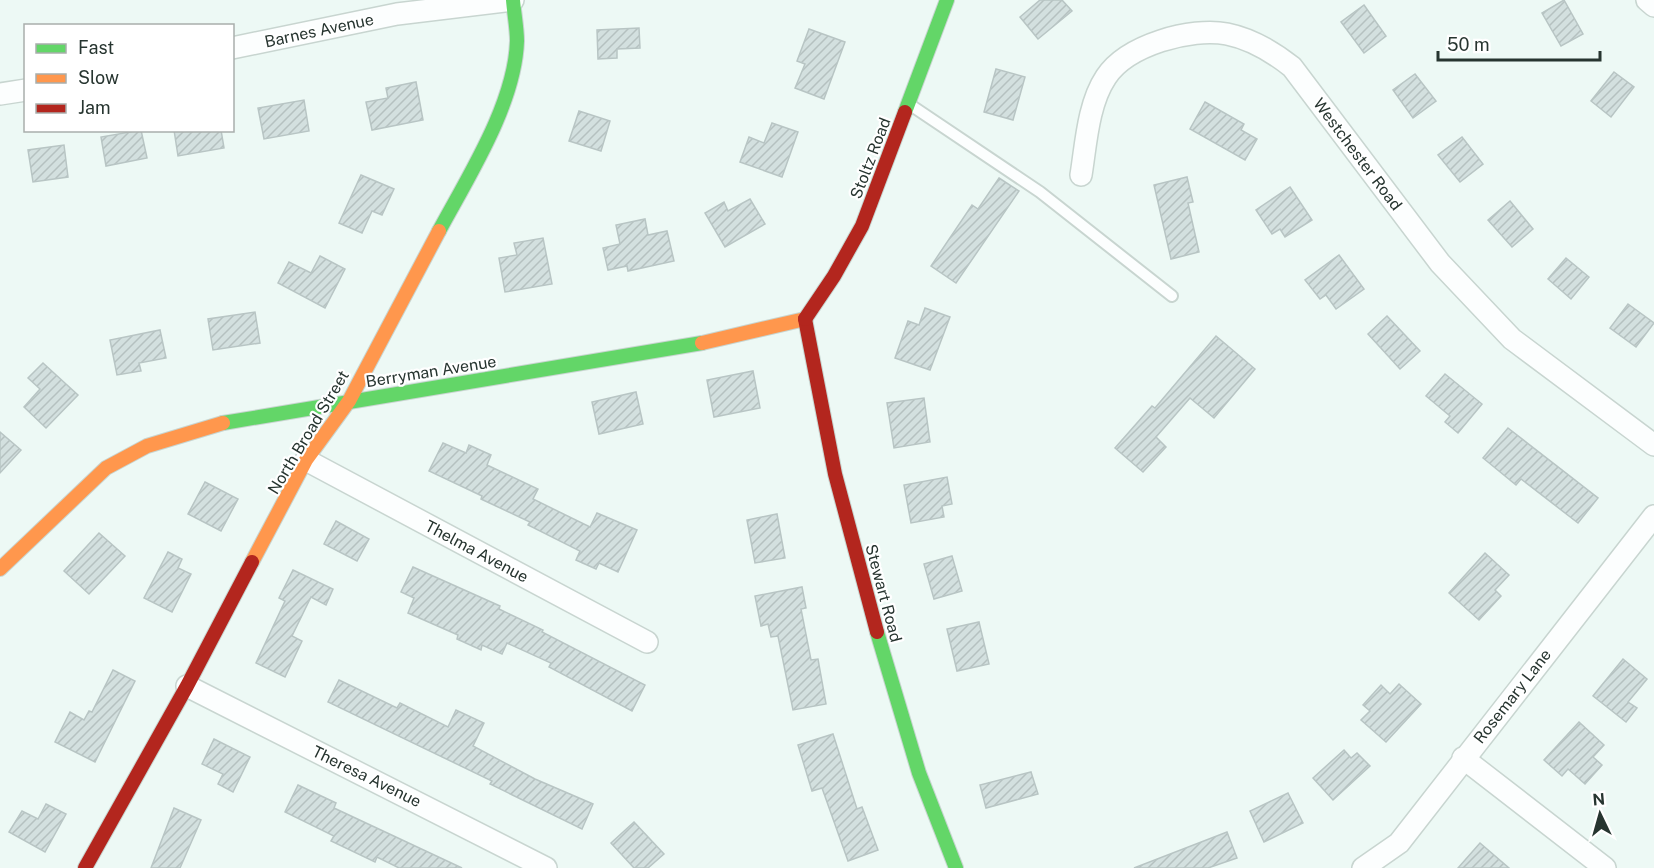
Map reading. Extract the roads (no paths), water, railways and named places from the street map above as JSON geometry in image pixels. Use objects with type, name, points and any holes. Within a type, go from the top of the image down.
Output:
[{"type":"street","name":"Barnes Avenue","points":[[234,48],[397,14],[513,0]]},
{"type":"street","name":"North Broad Street","points":[[85,868],[187,686],[306,460],[349,401],[410,282],[473,169],[505,101],[517,42],[513,0]]},
{"type":"street","name":"Stoltz Road","points":[[805,319],[834,276],[862,226],[947,0]]},
{"type":"street","points":[[1647,0],[1654,6]]},
{"type":"street","name":"Westchester Road","points":[[1081,175],[1092,113],[1106,77],[1133,51],[1182,35],[1227,34],[1267,48],[1292,67],[1440,263],[1512,339],[1654,445]]},
{"type":"street","points":[[0,93],[24,90]]},
{"type":"street","name":"Berryman Avenue","points":[[0,569],[106,468],[147,447],[213,425],[707,342],[805,319]]},
{"type":"street","name":"Stewart Road","points":[[805,319],[835,474],[894,695],[919,773],[956,868]]},
{"type":"street","name":"Thelma Avenue","points":[[306,460],[647,642]]},
{"type":"street","name":"Rosemary Lane","points":[[1363,868],[1399,843],[1463,758],[1654,516]]},
{"type":"street","name":"Theresa Avenue","points":[[187,686],[546,868]]},
{"type":"street","points":[[1463,758],[1605,868]]},
{"type":"lane","points":[[909,103],[1040,192],[1172,296]]}]
